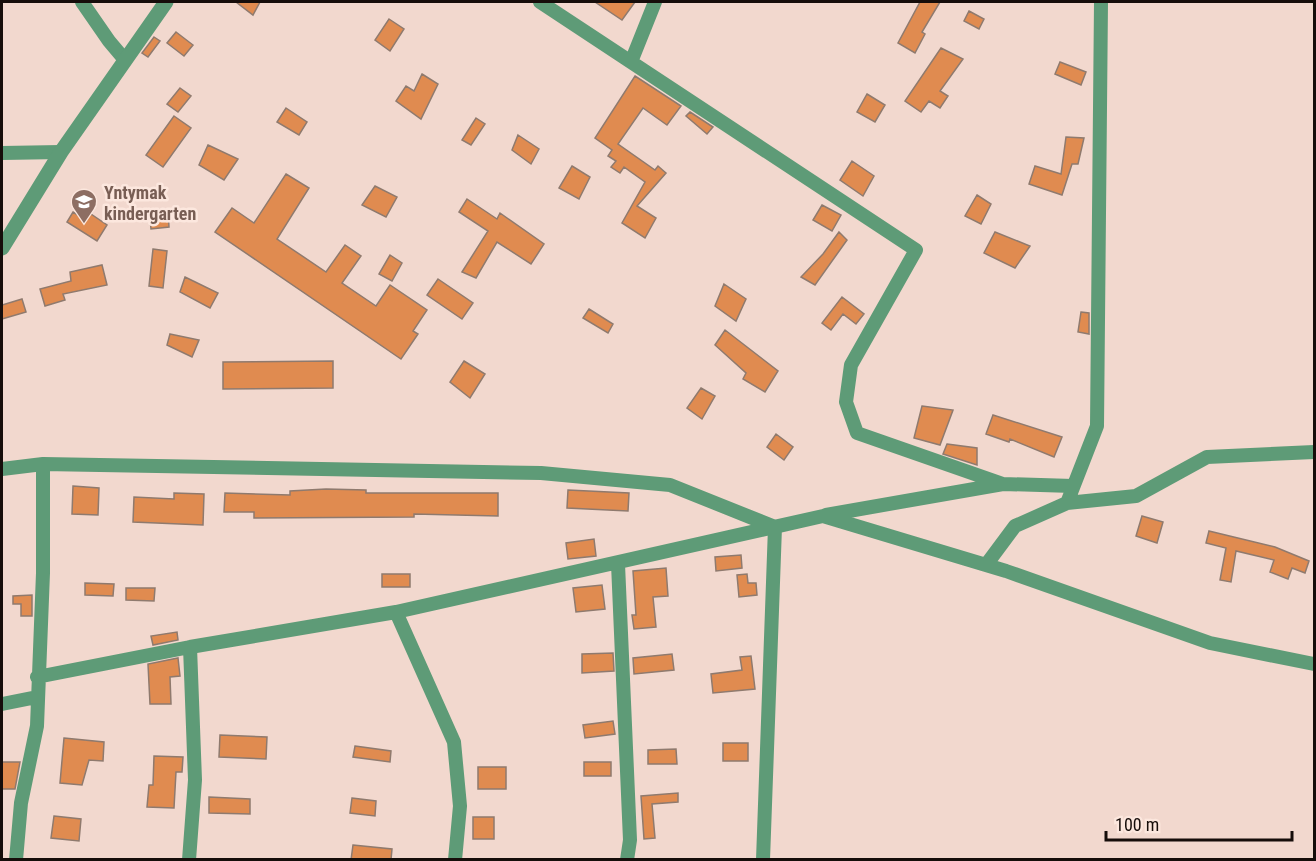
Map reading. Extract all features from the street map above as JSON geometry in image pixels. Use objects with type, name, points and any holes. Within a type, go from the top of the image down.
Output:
[{"type":"street","points":[[82,2],[125,60]]},
{"type":"street","points":[[2,248],[61,152],[166,2]]},
{"type":"street","points":[[540,2],[916,250],[850,365],[846,402],[857,433],[1003,484]]},
{"type":"street","points":[[632,62],[655,2]]},
{"type":"street","points":[[1067,503],[1097,426],[1101,2]]},
{"type":"street","points":[[2,153],[61,152]]},
{"type":"street","points":[[986,565],[1015,526],[1067,503],[1136,496],[1207,457],[1314,452]]},
{"type":"street","points":[[16,860],[21,803],[37,726],[37,677],[43,573],[43,464]]},
{"type":"street","points":[[2,469],[43,464],[541,473],[670,485],[775,527]]},
{"type":"street","points":[[37,677],[190,647],[396,612],[618,564],[823,516],[1003,484],[1073,486]]},
{"type":"street","points":[[823,516],[986,565],[1210,643],[1314,664]]},
{"type":"street","points":[[763,860],[775,527]]},
{"type":"street","points":[[618,564],[630,840],[627,860]]},
{"type":"street","points":[[396,612],[454,742],[460,806],[455,860]]},
{"type":"street","points":[[189,860],[195,780],[190,647]]},
{"type":"street","points":[[2,704],[37,697]]},
{"type":"building","points":[[236,2],[260,2],[253,15]]},
{"type":"building","points":[[595,2],[635,2],[622,20]]},
{"type":"building","points":[[920,2],[940,2],[922,32],[925,34],[915,53],[898,43]]},
{"type":"building","points":[[969,11],[984,19],[979,29],[964,21]]},
{"type":"building","points":[[389,19],[404,29],[390,51],[375,40]]},
{"type":"building","points":[[176,32],[193,45],[184,56],[167,43]]},
{"type":"building","points":[[154,37],[160,41],[148,57],[142,53]]},
{"type":"building","points":[[941,48],[963,59],[940,91],[948,96],[940,108],[929,101],[921,112],[905,101]]},
{"type":"building","points":[[1060,62],[1086,72],[1081,85],[1055,74]]},
{"type":"building","points":[[422,74],[438,84],[421,119],[396,101],[406,86],[414,91]]},
{"type":"building","points":[[635,76],[681,106],[667,125],[643,108],[618,144],[655,170],[658,166],[666,173],[637,206],[656,218],[645,238],[622,223],[645,182],[624,167],[620,173],[611,167],[616,161],[608,156],[612,150],[595,138]]},
{"type":"building","points":[[180,88],[191,96],[178,112],[167,104]]},
{"type":"building","points":[[867,94],[885,105],[875,122],[857,112]]},
{"type":"building","points":[[286,108],[307,122],[299,135],[277,122]]},
{"type":"building","points":[[690,112],[713,127],[707,134],[686,116]]},
{"type":"building","points":[[174,116],[191,128],[163,167],[146,155]]},
{"type":"building","points":[[476,118],[485,124],[471,145],[462,140]]},
{"type":"building","points":[[518,135],[539,149],[531,164],[512,150]]},
{"type":"building","points":[[1066,137],[1084,138],[1078,164],[1072,164],[1062,195],[1029,184],[1035,166],[1061,174]]},
{"type":"building","points":[[208,145],[238,159],[224,180],[199,165]]},
{"type":"building","points":[[852,161],[874,176],[863,196],[840,180]]},
{"type":"building","points":[[572,166],[590,177],[579,199],[559,188]]},
{"type":"building","points":[[286,174],[309,188],[277,239],[326,272],[345,245],[361,256],[342,283],[376,306],[390,285],[427,310],[413,331],[418,334],[401,359],[215,232],[232,208],[254,223]]},
{"type":"building","points":[[375,186],[397,197],[386,217],[362,205]]},
{"type":"building","points":[[977,195],[991,204],[981,224],[965,216]]},
{"type":"building","points":[[467,199],[497,219],[500,213],[544,244],[531,264],[497,242],[476,278],[462,272],[488,231],[459,212]]},
{"type":"building","points":[[822,205],[841,215],[832,231],[813,220]]},
{"type":"building","points":[[168,209],[169,227],[151,229],[149,210]]},
{"type":"building","points":[[73,212],[84,219],[88,212],[107,225],[97,241],[67,222]]},
{"type":"building","points":[[839,232],[847,240],[815,285],[801,277],[823,254]]},
{"type":"building","points":[[995,232],[1030,246],[1015,268],[984,253]]},
{"type":"building","points":[[153,249],[167,251],[163,288],[149,286]]},
{"type":"building","points":[[390,255],[402,263],[392,281],[379,274]]},
{"type":"building","points":[[102,265],[107,285],[63,294],[65,300],[45,306],[40,289],[71,281],[70,272]]},
{"type":"building","points":[[185,277],[218,293],[210,308],[180,292]]},
{"type":"building","points":[[438,279],[473,303],[462,319],[427,295]]},
{"type":"building","points":[[724,284],[746,299],[736,321],[715,306]]},
{"type":"building","points":[[842,297],[864,314],[856,324],[843,314],[831,330],[822,323]]},
{"type":"building","points":[[22,299],[26,312],[2,319],[2,305]]},
{"type":"building","points":[[589,309],[613,324],[608,333],[583,318]]},
{"type":"building","points":[[1081,312],[1089,313],[1089,334],[1078,332]]},
{"type":"building","points":[[725,330],[778,371],[765,392],[743,379],[746,373],[715,345]]},
{"type":"building","points":[[170,334],[199,340],[192,357],[167,345]]},
{"type":"building","points":[[333,361],[333,388],[223,389],[223,362]]},
{"type":"building","points":[[464,361],[485,374],[470,398],[450,382]]},
{"type":"building","points":[[701,388],[715,396],[702,419],[687,408]]},
{"type":"building","points":[[922,406],[953,410],[940,445],[914,438]]},
{"type":"building","points":[[993,415],[1062,437],[1054,457],[1010,439],[1009,442],[986,434]]},
{"type":"building","points":[[776,434],[793,447],[784,460],[767,447]]},
{"type":"building","points":[[947,444],[977,448],[977,465],[943,454]]},
{"type":"building","points":[[73,486],[99,488],[98,515],[72,514]]},
{"type":"building","points":[[366,490],[366,493],[498,493],[498,516],[414,514],[414,517],[254,518],[254,512],[224,512],[225,493],[290,495],[290,491]]},
{"type":"building","points":[[568,490],[629,493],[628,511],[567,508]]},
{"type":"building","points":[[174,493],[204,494],[203,525],[133,522],[134,497],[174,499]]},
{"type":"building","points":[[1142,516],[1163,522],[1157,543],[1136,536]]},
{"type":"building","points":[[1209,531],[1275,547],[1309,561],[1305,573],[1292,568],[1288,579],[1270,572],[1274,560],[1236,551],[1231,582],[1220,580],[1226,548],[1206,543]]},
{"type":"building","points":[[594,539],[596,556],[568,559],[566,543]]},
{"type":"building","points":[[741,555],[742,568],[716,571],[715,557]]},
{"type":"building","points":[[666,568],[668,596],[653,597],[656,627],[634,629],[632,615],[636,615],[633,571]]},
{"type":"building","points":[[382,574],[410,574],[410,587],[382,587]]},
{"type":"building","points":[[747,574],[748,583],[756,583],[757,595],[739,597],[737,575]]},
{"type":"building","points":[[85,583],[114,584],[113,596],[85,595]]},
{"type":"building","points":[[602,585],[605,609],[576,612],[573,588]]},
{"type":"building","points":[[126,588],[155,588],[154,601],[126,600]]},
{"type":"building","points":[[32,595],[32,616],[21,616],[21,604],[13,604],[13,596]]},
{"type":"building","points":[[177,632],[178,640],[153,645],[151,636]]},
{"type":"building","points":[[613,653],[614,671],[582,673],[582,654]]},
{"type":"building","points":[[672,654],[674,670],[634,674],[633,658]]},
{"type":"building","points":[[751,656],[755,689],[713,693],[711,674],[742,670],[740,657]]},
{"type":"building","points":[[178,658],[180,676],[170,677],[171,704],[150,704],[148,664]]},
{"type":"building","points":[[613,721],[615,734],[585,738],[583,725]]},
{"type":"building","points":[[220,735],[267,737],[266,759],[219,757]]},
{"type":"building","points":[[64,738],[104,742],[103,761],[89,760],[82,785],[60,783]]},
{"type":"building","points":[[723,743],[748,743],[748,761],[723,761]]},
{"type":"building","points":[[355,746],[391,751],[390,762],[353,757]]},
{"type":"building","points":[[676,749],[677,764],[648,764],[648,750]]},
{"type":"building","points":[[154,756],[183,757],[182,772],[176,772],[174,808],[147,807],[149,785],[153,785]]},
{"type":"building","points":[[2,762],[20,762],[15,789],[2,789]]},
{"type":"building","points":[[584,762],[611,762],[611,776],[584,776]]},
{"type":"building","points":[[478,767],[506,767],[506,789],[478,789]]},
{"type":"building","points":[[678,793],[678,802],[652,804],[655,838],[644,839],[641,796]]},
{"type":"building","points":[[209,797],[250,799],[250,814],[209,813]]},
{"type":"building","points":[[352,798],[376,801],[375,816],[350,813]]},
{"type":"building","points":[[54,816],[81,819],[79,841],[51,838]]},
{"type":"building","points":[[473,817],[494,817],[494,839],[473,839]]},
{"type":"building","points":[[353,845],[392,849],[391,860],[351,860]]},
{"type":"place","name":"Yntymak kindergarten","points":[[84,225]]}]
